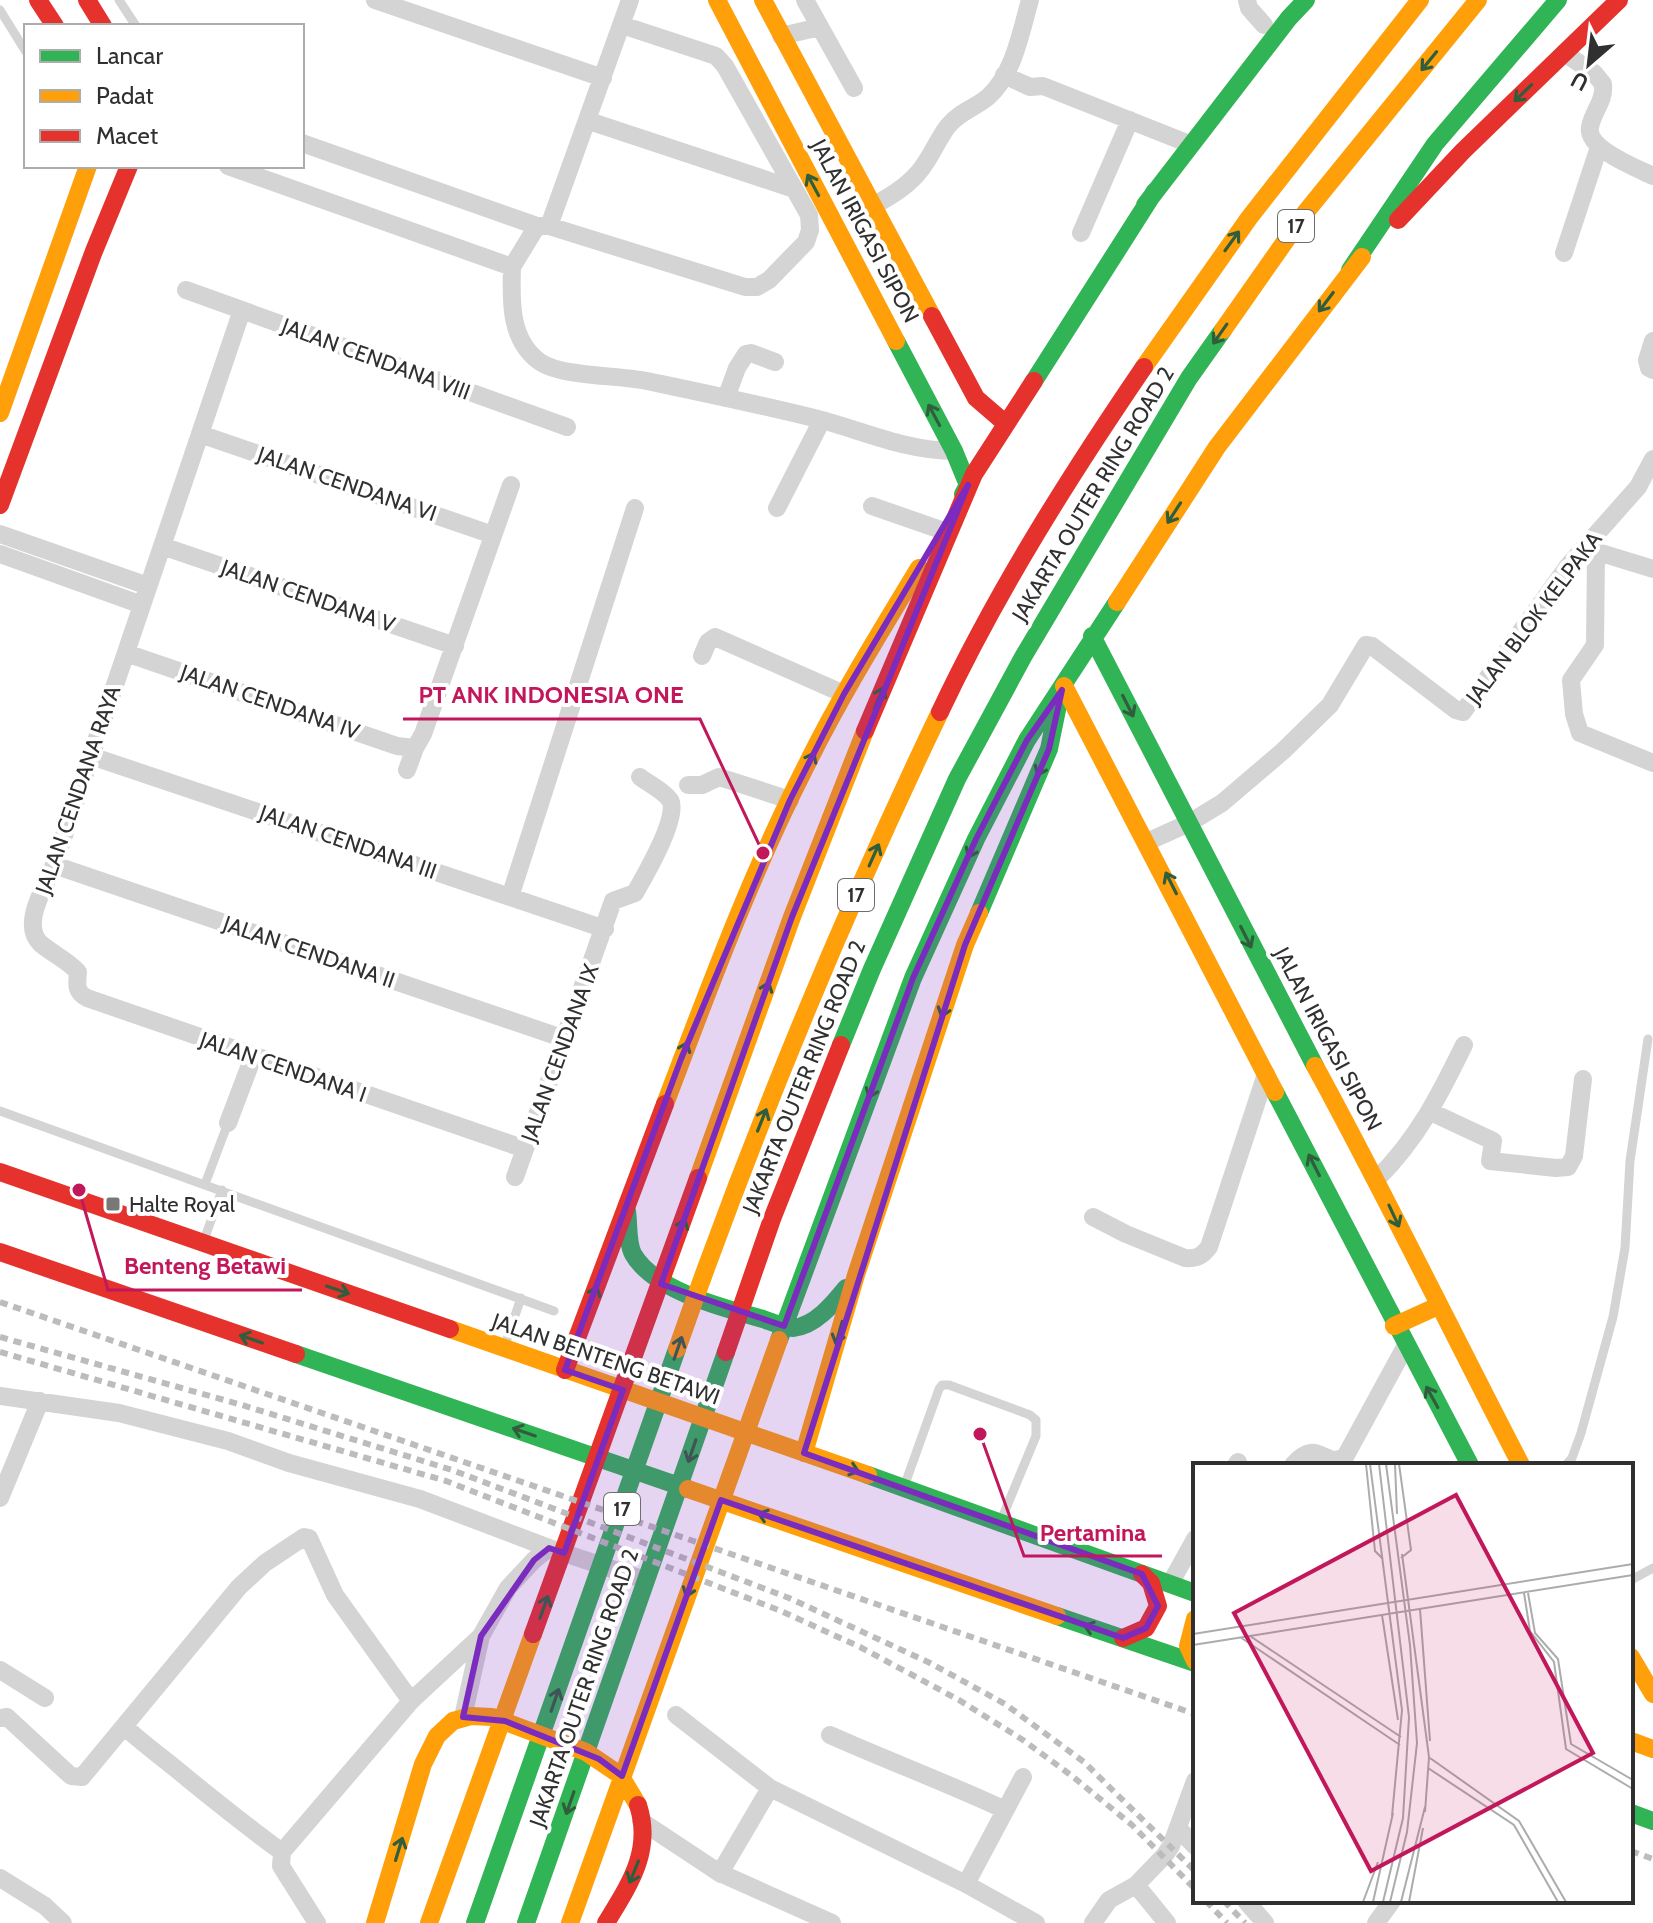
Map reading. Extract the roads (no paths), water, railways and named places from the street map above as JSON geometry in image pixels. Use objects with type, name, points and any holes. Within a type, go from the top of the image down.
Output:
[{"type":"main road","points":[[38,0],[54,24]]},
{"type":"main road","points":[[87,0],[102,24]]},
{"type":"main road","name":"JALAN IRIGASI SIPON","points":[[717,0],[971,480]]},
{"type":"main road","name":"JALAN IRIGASI SIPON","points":[[763,0],[976,398],[1000,430]]},
{"type":"main road","points":[[565,1370],[681,1059],[790,800],[844,694],[1000,430],[1145,205],[1264,25],[1284,0]]},
{"type":"main road","points":[[1145,205],[1306,0]]},
{"type":"main road","name":"JAKARTA OUTER RING ROAD 2","points":[[475,1923],[732,1192],[829,955],[917,758],[995,604],[1094,444],[1206,276],[1324,117],[1420,0]]},
{"type":"main road","name":"JAKARTA OUTER RING ROAD 2","points":[[526,1923],[772,1219],[878,954],[957,779],[1023,657],[1189,378],[1305,213],[1478,0]]},
{"type":"main road","points":[[570,1923],[811,1249],[913,978],[963,867],[1027,740],[1217,447],[1350,270],[1435,144],[1558,0]]},
{"type":"main road","points":[[1350,270],[1463,151],[1619,0]]},
{"type":"main road","points":[[0,413],[87,168]]},
{"type":"main road","points":[[0,505],[94,251],[128,168]]},
{"type":"main road","points":[[429,1923],[792,917],[863,736],[971,480]]},
{"type":"main road","name":"JALAN IRIGASI SIPON","points":[[1091,639],[1268,979],[1377,1179],[1433,1308],[1520,1463]]},
{"type":"main road","points":[[1064,686],[1151,840],[1266,1074],[1399,1324],[1405,1347],[1469,1463]]},
{"type":"main road","points":[[804,1453],[856,1275],[965,945],[1049,749],[1064,686]]},
{"type":"main road","name":"JALAN BENTENG BETAWI","points":[[0,1172],[1001,1521],[1193,1592]]},
{"type":"main road","points":[[627,1206],[633,1252],[648,1274],[670,1288],[791,1328],[810,1323],[830,1310],[856,1275]]},
{"type":"main road","points":[[0,1252],[1193,1661]]},
{"type":"main road","points":[[1399,1324],[1433,1308]]},
{"type":"main road","points":[[1123,1638],[1146,1628],[1158,1606],[1151,1583],[1142,1574]]},
{"type":"main road","points":[[1193,1627],[1188,1646],[1193,1657]]},
{"type":"main road","points":[[1633,1660],[1653,1694]]},
{"type":"main road","points":[[375,1923],[423,1764],[446,1724],[463,1717],[484,1716],[505,1721],[599,1759],[622,1776],[633,1793],[640,1808],[643,1847],[633,1877],[606,1923]]},
{"type":"main road","points":[[1633,1814],[1653,1821]]},
{"type":"street","points":[[375,0],[603,78]]},
{"type":"street","points":[[630,0],[589,121],[543,226],[512,267],[511,309],[522,342],[539,362],[558,370],[636,378],[822,420],[891,442],[954,451]]},
{"type":"street","points":[[805,0],[854,88]]},
{"type":"street","points":[[873,206],[900,191],[920,172],[947,127],[959,114],[972,109],[991,94],[1015,51],[1030,0]]},
{"type":"street","points":[[1247,0],[1249,8],[1264,25]]},
{"type":"street","points":[[304,144],[543,226],[745,287],[757,287],[769,280],[806,242],[810,230],[809,215],[725,66],[716,56],[622,25]]},
{"type":"street","points":[[781,36],[820,27]]},
{"type":"street","points":[[1564,53],[1594,73],[1603,84],[1603,97],[1590,127],[1599,147],[1653,176]]},
{"type":"street","points":[[1004,75],[1030,87],[1043,86],[1187,143]]},
{"type":"street","points":[[1081,233],[1130,120]]},
{"type":"street","points":[[589,121],[794,189]]},
{"type":"street","points":[[1564,253],[1599,147]]},
{"type":"street","points":[[234,168],[512,267]]},
{"type":"street","name":"JALAN CENDANA VIII","points":[[186,290],[531,406],[567,427]]},
{"type":"street","name":"JALAN CENDANA RAYA","points":[[66,960],[39,942],[33,933],[32,920],[54,865],[242,310]]},
{"type":"street","points":[[1653,341],[1647,360],[1649,368],[1653,370]]},
{"type":"street","points":[[726,398],[737,368],[746,354],[775,362]]},
{"type":"street","points":[[777,508],[822,420]]},
{"type":"street","name":"JALAN CENDANA VI","points":[[200,434],[493,535]]},
{"type":"street","name":"JALAN BLOK KELPAKA","points":[[1151,840],[1187,824],[1240,790],[1320,717],[1366,645],[1372,646],[1456,710],[1463,712],[1568,566],[1591,550],[1638,487],[1653,459]]},
{"type":"street","points":[[407,770],[423,734],[511,485]]},
{"type":"street","points":[[872,506],[941,530]]},
{"type":"street","points":[[510,897],[635,508]]},
{"type":"street","points":[[0,534],[148,586]]},
{"type":"street","name":"JALAN CENDANA V","points":[[162,546],[455,646]]},
{"type":"street","points":[[1653,569],[1591,550],[1595,645],[1571,680],[1574,714],[1580,733],[1653,763]]},
{"type":"street","points":[[0,554],[142,605]]},
{"type":"street","points":[[702,656],[708,642],[715,637],[844,694]]},
{"type":"street","name":"JALAN CENDANA IV","points":[[126,653],[397,746],[415,748]]},
{"type":"street","name":"JALAN CENDANA III","points":[[91,756],[605,929]]},
{"type":"street","name":"JALAN CENDANA IX","points":[[515,1177],[613,901],[635,893],[668,827],[672,809],[670,800],[640,777]]},
{"type":"street","points":[[688,785],[702,785],[719,777],[790,800]]},
{"type":"street","name":"JALAN CENDANA II","points":[[54,865],[565,1039]]},
{"type":"street","name":"JALAN CENDANA I","points":[[66,960],[78,972],[79,994],[525,1149]]},
{"type":"street","points":[[1377,1179],[1408,1146],[1431,1112],[1464,1045]]},
{"type":"street","points":[[228,1123],[253,1057]]},
{"type":"street","points":[[1093,1217],[1185,1258],[1195,1259],[1204,1254],[1209,1247],[1266,1074]]},
{"type":"street","points":[[1431,1112],[1492,1140],[1494,1145],[1490,1161],[1568,1167],[1574,1156],[1583,1079]]},
{"type":"street","points":[[1295,1463],[1310,1451],[1340,1460],[1345,1457],[1405,1347]]},
{"type":"street","points":[[0,1396],[119,1413],[228,1441],[289,1463],[420,1499],[642,1579]]},
{"type":"street","points":[[0,1498],[40,1401]]},
{"type":"street","points":[[0,1718],[7,1717],[71,1776],[79,1779],[239,1587],[265,1563],[304,1537],[309,1538],[335,1595],[411,1701]]},
{"type":"street","points":[[1170,1584],[1193,1543]]},
{"type":"street","points":[[463,1717],[481,1636],[508,1588],[549,1548]]},
{"type":"street","points":[[317,1923],[281,1866],[282,1852],[411,1701],[481,1636]]},
{"type":"street","points":[[0,1670],[45,1698]]},
{"type":"street","points":[[676,1715],[770,1788],[966,1884],[1036,1923]]},
{"type":"street","points":[[124,1726],[229,1814],[282,1852]]},
{"type":"street","points":[[830,1735],[1005,1810]]},
{"type":"street","points":[[966,1884],[1023,1777]]},
{"type":"street","points":[[1093,1923],[1109,1900],[1136,1885],[1164,1856],[1171,1846],[1193,1787]]},
{"type":"street","points":[[721,1874],[770,1788]]},
{"type":"street","points":[[641,1821],[721,1874],[832,1923]]},
{"type":"street","points":[[1178,1828],[1193,1844]]},
{"type":"street","points":[[0,1878],[45,1906],[63,1923]]},
{"type":"street","points":[[1136,1885],[1167,1923]]},
{"type":"street","points":[[1248,1903],[1265,1923]]},
{"type":"street","points":[[1376,1923],[1391,1903]]},
{"type":"lane","points":[[119,0],[135,24]]},
{"type":"lane","points":[[0,10],[24,49]]},
{"type":"lane","points":[[1568,1463],[1581,1433],[1613,1317],[1625,1248],[1630,1161],[1648,1039]]},
{"type":"lane","name":"JALAN BENTENG BETAWI","points":[[0,1111],[554,1311]]},
{"type":"lane","points":[[205,1184],[228,1123]]},
{"type":"lane","points":[[202,1243],[222,1190]]},
{"type":"lane","points":[[503,1348],[521,1298]]},
{"type":"lane","points":[[904,1487],[939,1389],[942,1385],[949,1385],[1036,1420],[1036,1436],[1001,1521]]},
{"type":"lane","points":[[1633,1579],[1653,1568]]},
{"type":"railway","points":[[0,1302],[1193,1713]]},
{"type":"railway","points":[[0,1337],[242,1405],[452,1470],[789,1598],[930,1663],[1005,1704],[1084,1762],[1193,1869]]},
{"type":"railway","points":[[0,1352],[446,1481],[781,1611],[860,1647],[959,1700],[1023,1740],[1132,1825],[1193,1887]]},
{"type":"railway","points":[[1633,1852],[1653,1859]]},
{"type":"railway","points":[[1208,1903],[1227,1923]]},
{"type":"railway","points":[[1226,1903],[1245,1923]]},
{"type":"place","name":"PT ANK INDONESIA ONE","points":[[763,853]]},
{"type":"place","name":"Benteng Betawi","points":[[79,1190]]},
{"type":"place","name":"Halte Royal","points":[[113,1204]]},
{"type":"place","name":"Pertamina","points":[[980,1434]]}]
